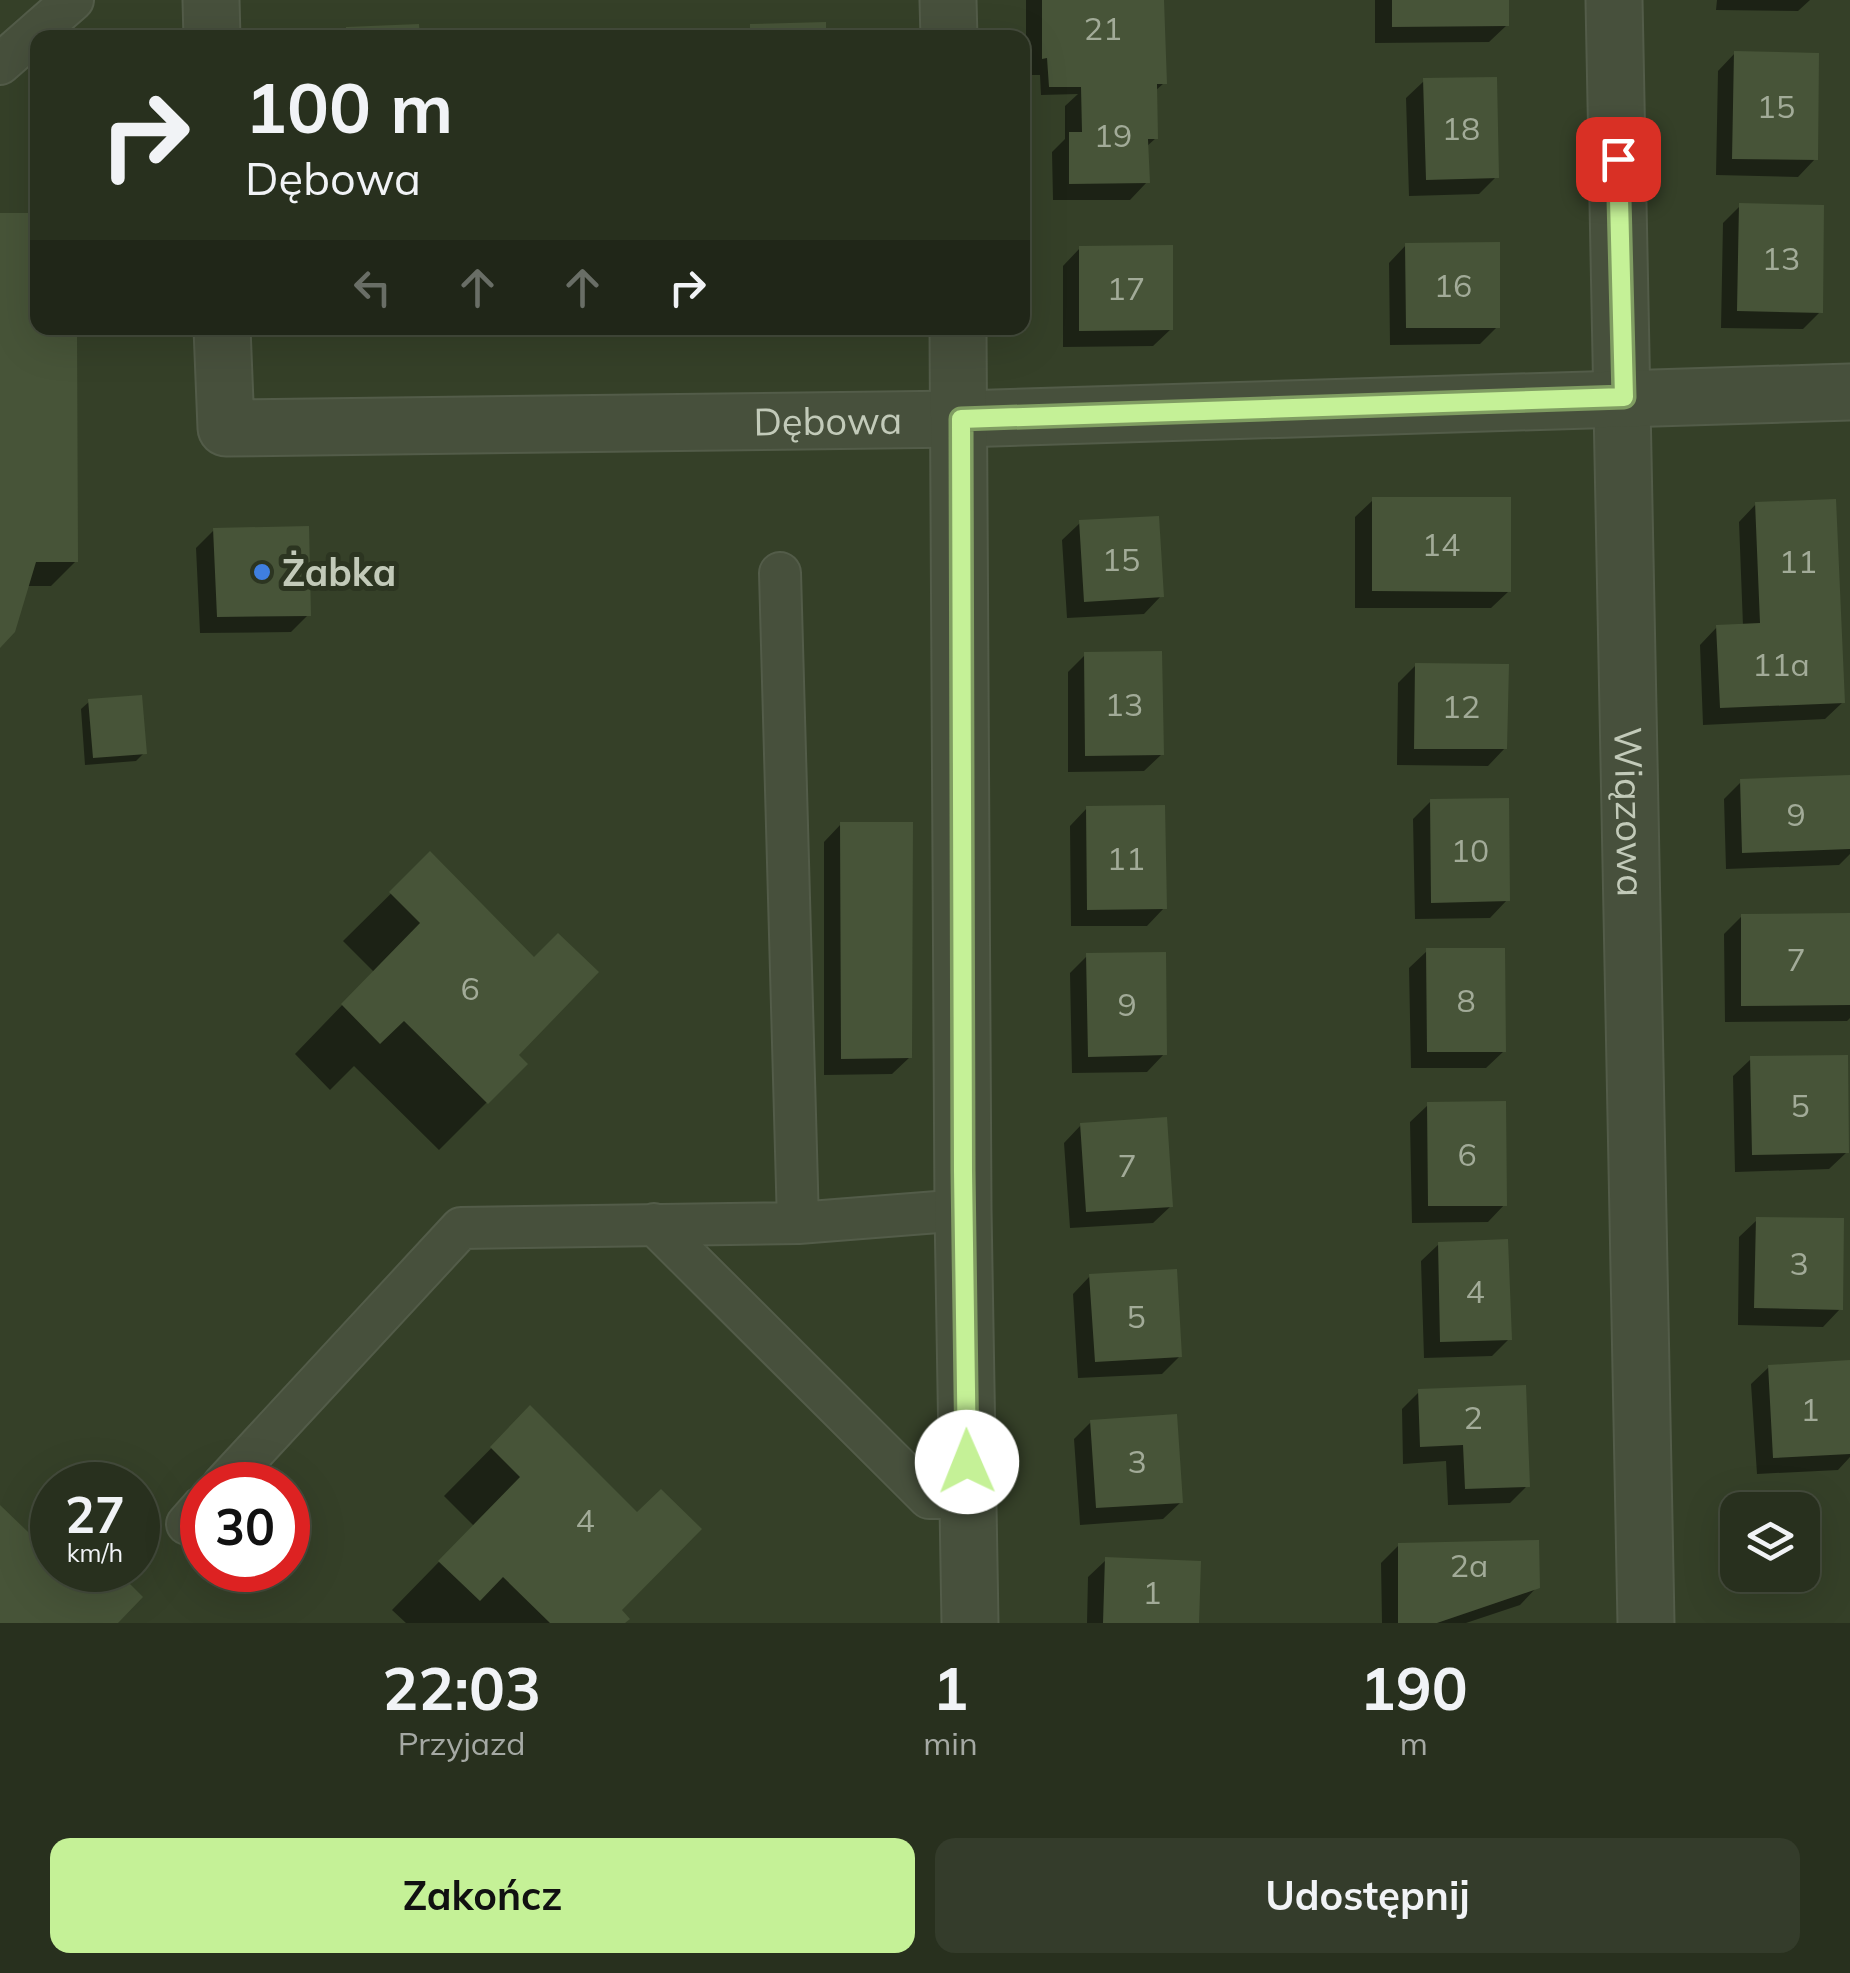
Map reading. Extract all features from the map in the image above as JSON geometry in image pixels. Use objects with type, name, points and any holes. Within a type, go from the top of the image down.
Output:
[{"type":"street","points":[[211,0],[212,30]]},
{"type":"street","points":[[948,0],[949,30]]},
{"type":"street","name":"Wiązowa","points":[[1614,0],[1646,1623]]},
{"type":"street","name":"Dębowa","points":[[222,335],[226,428],[961,419],[1850,392]]},
{"type":"street","points":[[958,335],[963,1210],[970,1623]]},
{"type":"lane","points":[[39,30],[73,0]]},
{"type":"lane","points":[[0,64],[30,38]]},
{"type":"lane","points":[[780,573],[798,1222]]},
{"type":"lane","points":[[244,1462],[461,1228],[798,1222],[963,1210]]},
{"type":"lane","points":[[654,1224],[929,1498],[968,1498]]},
{"type":"building","points":[[1042,0],[1164,0],[1167,84],[1157,84],[1158,139],[1148,139],[1150,183],[1069,184],[1069,132],[1082,132],[1081,87],[1049,87],[1047,58],[1042,59]]},
{"type":"building","points":[[1392,0],[1509,0],[1509,26],[1392,27]]},
{"type":"building","points":[[826,22],[826,30],[750,30],[750,24]]},
{"type":"building","points":[[419,24],[419,30],[346,30]]},
{"type":"building","points":[[1734,51],[1819,53],[1818,160],[1732,159]]},
{"type":"building","points":[[1497,77],[1499,178],[1426,180],[1423,78]]},
{"type":"building","points":[[1739,203],[1824,205],[1823,313],[1737,311]]},
{"type":"building","points":[[0,213],[30,213],[30,335],[77,335],[78,562],[36,562],[15,632],[0,648]]},
{"type":"building","points":[[1500,242],[1500,328],[1406,328],[1405,243]]},
{"type":"building","points":[[1173,245],[1173,330],[1079,331],[1079,246]]},
{"type":"building","points":[[1372,497],[1511,497],[1511,592],[1372,591]]},
{"type":"building","points":[[1836,499],[1845,703],[1720,708],[1716,625],[1760,623],[1755,502]]},
{"type":"building","points":[[1159,516],[1164,597],[1084,602],[1079,520]]},
{"type":"building","name":"Żabka","points":[[309,526],[311,616],[217,617],[213,528]]},
{"type":"building","points":[[1162,651],[1164,755],[1085,756],[1084,652]]},
{"type":"building","points":[[1415,663],[1509,664],[1507,749],[1414,749]]},
{"type":"building","points":[[142,695],[147,754],[93,758],[88,699]]},
{"type":"building","points":[[1850,775],[1850,849],[1742,853],[1740,779]]},
{"type":"building","points":[[1509,798],[1510,901],[1431,903],[1430,799]]},
{"type":"building","points":[[1165,805],[1167,909],[1087,910],[1086,806]]},
{"type":"building","points":[[840,822],[913,822],[912,1058],[841,1059]]},
{"type":"building","points":[[430,851],[534,957],[558,933],[599,972],[519,1055],[528,1064],[488,1104],[404,1021],[380,1044],[341,1004],[420,923],[389,892]]},
{"type":"building","points":[[1850,913],[1850,1005],[1741,1006],[1741,914]]},
{"type":"building","points":[[1426,948],[1505,948],[1506,1052],[1427,1052]]},
{"type":"building","points":[[1166,952],[1167,1055],[1088,1057],[1086,953]]},
{"type":"building","points":[[1848,1055],[1849,1153],[1752,1155],[1750,1056]]},
{"type":"building","points":[[1506,1101],[1507,1206],[1428,1206],[1427,1102]]},
{"type":"building","points":[[1167,1117],[1173,1207],[1086,1212],[1080,1123]]},
{"type":"building","points":[[1756,1217],[1844,1218],[1843,1310],[1754,1308]]},
{"type":"building","points":[[1508,1239],[1512,1340],[1440,1342],[1438,1242]]},
{"type":"building","points":[[1177,1269],[1182,1357],[1095,1362],[1089,1274]]},
{"type":"building","points":[[1850,1360],[1850,1454],[1773,1458],[1768,1365]]},
{"type":"building","points":[[1526,1385],[1530,1487],[1465,1489],[1463,1445],[1420,1447],[1418,1389]]},
{"type":"building","points":[[530,1405],[637,1512],[661,1489],[702,1529],[622,1610],[630,1619],[625,1623],[550,1623],[503,1577],[480,1601],[438,1561],[520,1477],[490,1447]]},
{"type":"building","points":[[1177,1414],[1183,1503],[1096,1508],[1090,1420]]},
{"type":"building","points":[[0,1505],[30,1534],[30,1592],[138,1592],[143,1597],[118,1623],[0,1623]]},
{"type":"building","points":[[1539,1540],[1540,1588],[1437,1623],[1398,1623],[1398,1543]]},
{"type":"building","points":[[1105,1557],[1201,1561],[1199,1623],[1103,1623]]},
{"type":"place","name":"Żabka","points":[[262,572]]},
{"type":"route","points":[[967,1462],[961,419],[1624,397],[1618,159]]}]
